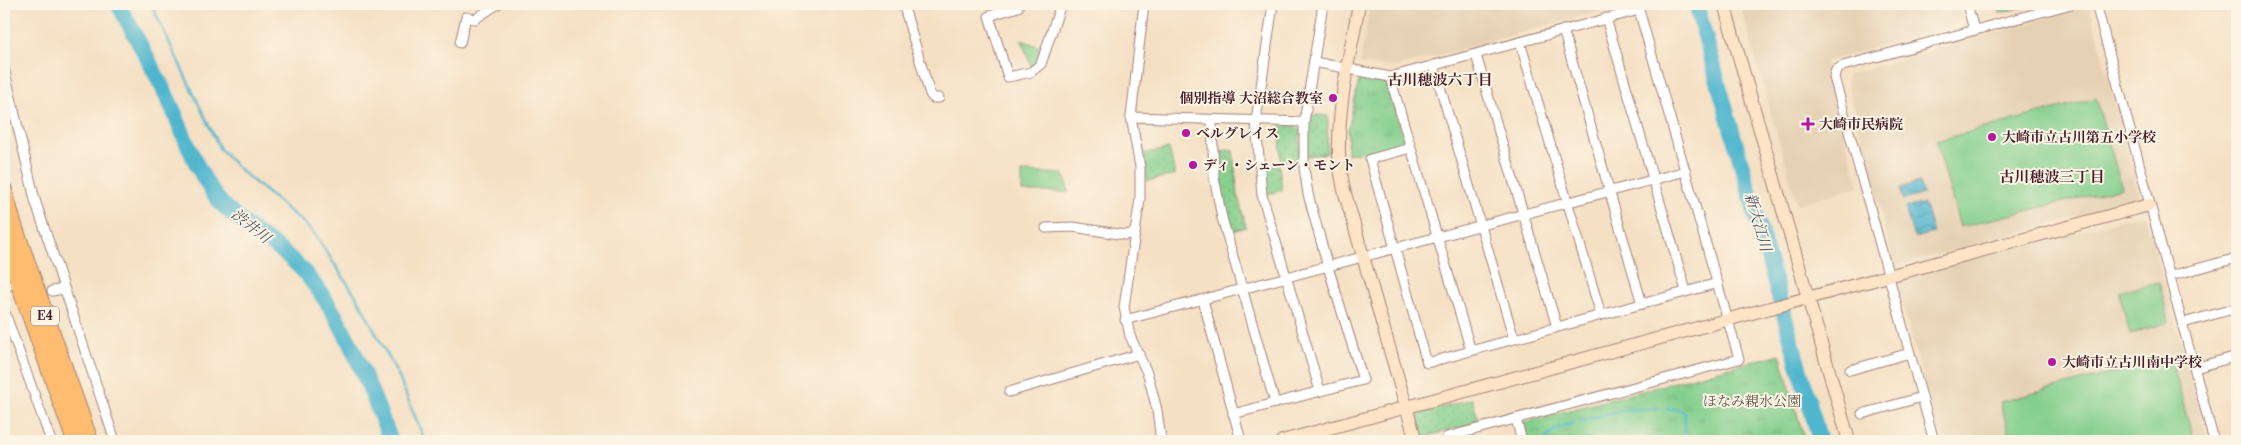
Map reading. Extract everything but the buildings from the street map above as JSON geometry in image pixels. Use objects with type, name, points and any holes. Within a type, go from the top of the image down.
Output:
[{"type":"highway","name":"E4","points":[[4,190],[13,223],[90,441]]},
{"type":"highway","name":"E4","points":[[4,242],[75,441]]},
{"type":"street","points":[[460,43],[466,17],[475,19],[498,4]]},
{"type":"street","points":[[903,4],[930,94],[934,98],[939,98]]},
{"type":"street","points":[[1017,4],[1018,6],[989,16],[1008,77],[1031,72],[1041,64],[1061,4]]},
{"type":"street","points":[[1144,4],[1131,117],[1141,183],[1124,307],[1125,320],[1148,375],[1157,410],[1161,441]]},
{"type":"street","points":[[1273,4],[1256,121],[1262,195],[1320,391]]},
{"type":"street","points":[[1233,414],[1363,380],[1328,267],[1308,194],[1303,149],[1304,122],[1323,4]]},
{"type":"street","points":[[1358,4],[1340,122],[1340,160],[1344,190],[1416,441]]},
{"type":"street","points":[[1724,4],[1849,441]]},
{"type":"street","points":[[1967,4],[1974,30]]},
{"type":"street","points":[[1934,441],[1834,77],[1836,70],[1842,66],[2071,4]]},
{"type":"street","points":[[2096,4],[2214,441]]},
{"type":"street","points":[[1314,62],[1390,77],[1639,10],[1740,359],[1447,437],[1448,441]]},
{"type":"street","points":[[1606,18],[1686,291]]},
{"type":"street","points":[[1563,30],[1642,304]]},
{"type":"street","points":[[1520,42],[1601,315]]},
{"type":"street","points":[[1476,55],[1556,327]]},
{"type":"street","points":[[1434,66],[1514,339]]},
{"type":"street","points":[[4,68],[35,200],[115,441]]},
{"type":"street","points":[[1390,77],[1471,351]]},
{"type":"street","points":[[1131,117],[1212,121],[1304,122]]},
{"type":"street","points":[[1212,121],[1214,177],[1222,218],[1275,403]]},
{"type":"street","points":[[1411,148],[1370,159],[1427,363],[1718,283]]},
{"type":"street","points":[[1125,320],[1686,171]]},
{"type":"street","points":[[1282,441],[1729,321],[2149,205]]},
{"type":"street","points":[[1046,228],[1073,228],[1125,235],[1135,233]]},
{"type":"street","points":[[2170,276],[2237,258]]},
{"type":"street","points":[[52,291],[64,289]]},
{"type":"street","points":[[1203,300],[1240,441]]},
{"type":"street","points":[[2183,322],[2237,308]]},
{"type":"street","points":[[4,310],[51,441]]},
{"type":"street","points":[[1850,370],[1910,353]]},
{"type":"street","points":[[1009,392],[1139,354]]},
{"type":"street","points":[[2195,368],[2237,356]]},
{"type":"street","points":[[1862,414],[1922,397]]},
{"type":"street","points":[[1516,419],[1522,441]]},
{"type":"shaded area","points":[[1370,4],[1626,4],[1396,67],[1360,64]]},
{"type":"shaded area","name":"大崎市民病院","points":[[1740,4],[1956,4],[1960,17],[1957,24],[1824,62],[1859,186],[1797,204]]},
{"type":"shaded area","name":"大崎市立古川第五小学校","points":[[2085,7],[2090,9],[2139,195],[2135,201],[1898,265],[1894,263],[1846,79],[1849,74]]},
{"type":"shaded area","name":"大崎市立古川南中学校","points":[[2141,215],[2146,218],[2208,441],[1940,441],[1897,284],[1900,278]]},
{"type":"green space","points":[[1991,4],[2034,4],[2000,13]]},
{"type":"green space","points":[[1022,40],[1040,47],[1035,62],[1031,67]]},
{"type":"green space","points":[[1361,78],[1388,83],[1405,143],[1365,154],[1362,151],[1347,154],[1348,130]]},
{"type":"green space","points":[[2096,98],[2122,188],[1960,227],[1936,141]]},
{"type":"green space","points":[[1309,114],[1328,116],[1327,153],[1307,156]]},
{"type":"green space","points":[[1280,126],[1295,126],[1300,131],[1299,160],[1281,162]]},
{"type":"green space","points":[[1169,149],[1175,175],[1147,181],[1144,153]]},
{"type":"green space","points":[[1233,150],[1238,196],[1246,227],[1230,232],[1218,181],[1217,151]]},
{"type":"green space","points":[[1279,165],[1282,191],[1266,194],[1262,168]]},
{"type":"green space","points":[[1022,172],[1064,174],[1069,192],[1022,192]]},
{"type":"green space","points":[[2159,282],[2169,322],[2130,334],[2119,292]]},
{"type":"green space","name":"ほなみ親水公園","points":[[1780,354],[1805,441],[1527,441],[1521,423]]},
{"type":"green space","points":[[2171,358],[2194,441],[2011,441],[2000,402]]},
{"type":"green space","points":[[1472,399],[1479,422],[1421,438],[1416,419],[1419,414]]},
{"type":"water","points":[[1919,182],[1923,194],[1903,200],[1900,188]]},
{"type":"water","points":[[1924,203],[1933,233],[1914,238],[1905,208]]},
{"type":"waterway","name":"渋井川","points":[[118,4],[165,92],[205,181],[231,213],[285,254],[305,273],[320,292],[333,311],[355,353],[391,441]]},
{"type":"waterway","points":[[151,4],[220,149],[241,171],[305,224],[315,235],[358,299],[398,375],[425,441]]},
{"type":"waterway","name":"新大江川","points":[[1696,4],[1820,441]]},
{"type":"waterway","points":[[1581,421],[1625,410],[1659,409]]},
{"type":"waterway","points":[[1667,409],[1681,410],[1685,413],[1684,441]]},
{"type":"waterway","points":[[1545,441],[1553,431],[1573,423]]},
{"type":"place","name":"個別指導 大沼総合教室","points":[[1333,98]]},
{"type":"place","name":"大崎市民病院","points":[[1808,124]]},
{"type":"place","name":"ベルグレイス","points":[[1186,133]]},
{"type":"place","name":"大崎市立古川第五小学校","points":[[1992,137]]},
{"type":"place","name":"ディ・シェーン・モント","points":[[1193,165]]},
{"type":"place","name":"大崎市立古川南中学校","points":[[2052,362]]},
{"type":"district","name":"古川穂波六丁目","points":[[1440,80]]},
{"type":"district","name":"古川穂波三丁目","points":[[2052,177]]}]
